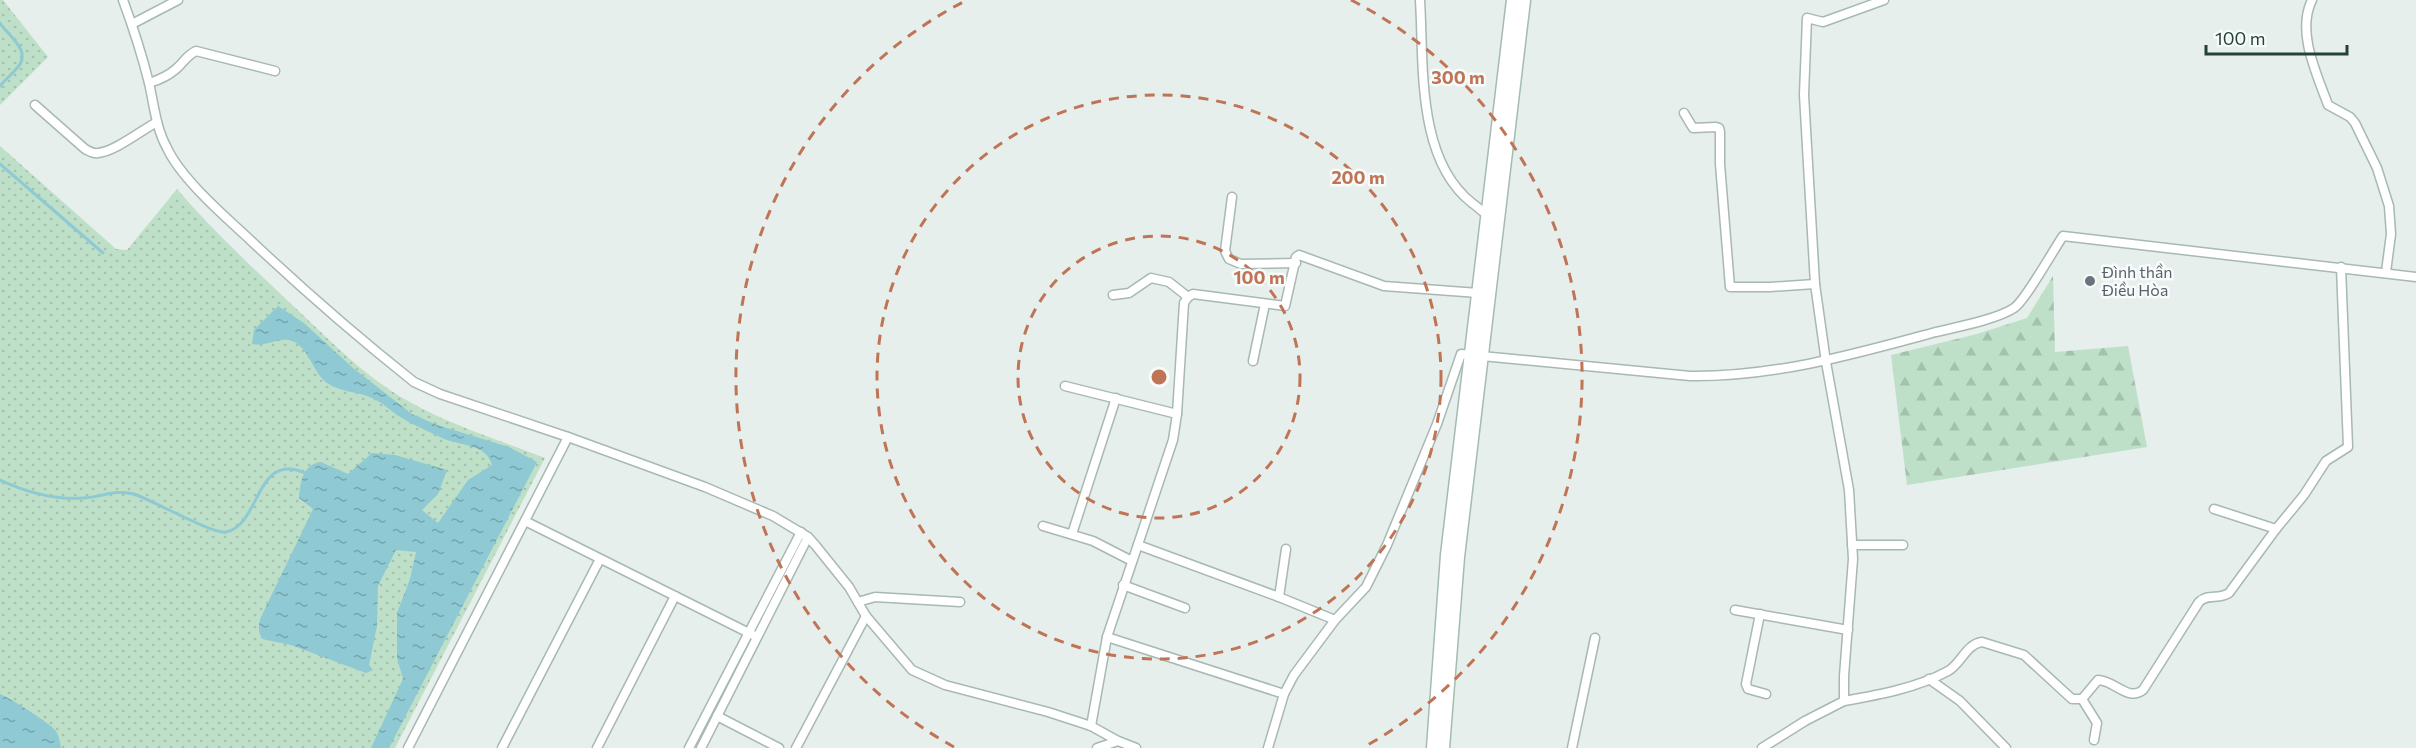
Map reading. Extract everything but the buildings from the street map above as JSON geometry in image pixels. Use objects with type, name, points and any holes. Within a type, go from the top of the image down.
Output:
[{"type":"main road","points":[[1493,216],[1513,0]]},
{"type":"main road","points":[[1432,748],[1446,567],[1524,0]]},
{"type":"main road","points":[[1443,748],[1476,355]]},
{"type":"street","points":[[123,0],[149,83],[157,122],[167,149],[176,163],[219,211],[366,343],[414,382],[440,394],[568,437],[773,516],[804,535],[835,568],[866,616],[912,670],[928,679],[959,690],[1048,712],[1091,726],[1121,744],[1136,748]]},
{"type":"street","points":[[132,24],[178,0]]},
{"type":"street","points":[[1420,0],[1426,110],[1434,143],[1448,179],[1455,188],[1493,216]]},
{"type":"street","points":[[1844,700],[1852,545],[1849,490],[1826,362],[1815,284],[1804,95],[1807,18],[1823,22],[1884,0]]},
{"type":"street","points":[[2312,0],[2306,11],[2305,28],[2328,105],[2350,117],[2355,123],[2377,168],[2389,206],[2391,234],[2386,272]]},
{"type":"street","points":[[149,83],[162,79],[174,71],[191,53],[196,51],[275,71]]},
{"type":"street","points":[[35,105],[85,149],[95,154],[120,144],[157,122]]},
{"type":"street","points":[[1684,113],[1693,128],[1719,128],[1730,287],[1815,284]]},
{"type":"street","points":[[1232,196],[1225,251],[1229,259],[1241,264],[1296,263]]},
{"type":"street","points":[[1268,748],[1284,694],[1301,663],[1335,620],[1366,587],[1403,511],[1461,354],[1659,373],[1724,376],[1826,362],[2014,308],[2063,236],[2416,277]]},
{"type":"street","points":[[1091,726],[1107,637],[1169,454],[1177,414],[1184,303],[1188,297],[1193,294],[1285,306],[1299,255],[1384,286],[1484,292]]},
{"type":"street","points":[[1762,748],[1844,700],[1871,696],[1952,669],[1976,642],[2024,656],[2072,699],[2082,699],[2098,680],[2107,681],[2130,694],[2139,694],[2199,602],[2206,597],[2224,597],[2229,594],[2304,495],[2326,461],[2348,447],[2341,267]]},
{"type":"street","points":[[1113,295],[1129,293],[1151,278],[1169,282],[1188,297]]},
{"type":"street","points":[[1253,361],[1265,304]]},
{"type":"street","points":[[1065,386],[1177,414]]},
{"type":"street","points":[[1072,534],[1116,399]]},
{"type":"street","points":[[408,748],[568,437]]},
{"type":"street","points":[[2214,509],[2276,530]]},
{"type":"street","points":[[525,521],[753,635]]},
{"type":"street","points":[[1043,526],[1072,534],[1132,561]]},
{"type":"street","points":[[689,748],[753,635],[804,535]]},
{"type":"street","points":[[1138,544],[1335,620]]},
{"type":"street","points":[[1852,545],[1903,545]]},
{"type":"street","points":[[1279,597],[1286,549]]},
{"type":"street","points":[[502,748],[600,559]]},
{"type":"street","points":[[1123,585],[1185,608]]},
{"type":"street","points":[[597,748],[675,596]]},
{"type":"street","points":[[858,602],[874,597],[960,602]]},
{"type":"street","points":[[1735,610],[1848,630]]},
{"type":"street","points":[[1760,614],[1746,684],[1748,689],[1766,694]]},
{"type":"street","points":[[796,748],[866,616]]},
{"type":"street","points":[[701,748],[753,635]]},
{"type":"street","points":[[1107,637],[1284,694]]},
{"type":"street","points":[[1572,748],[1595,638]]},
{"type":"street","points":[[1929,678],[1960,702],[2006,748]]},
{"type":"street","points":[[2082,699],[2097,723],[2098,730],[2094,740]]},
{"type":"street","points":[[717,716],[779,748]]},
{"type":"street","points":[[1097,748],[1121,744]]},
{"type":"green space","points":[[0,0],[3,0],[48,57],[0,105]]},
{"type":"green space","points":[[0,146],[116,249],[127,250],[177,189],[246,261],[377,381],[410,402],[442,418],[545,458],[395,748],[0,748]]},
{"type":"green space","points":[[2053,276],[2055,352],[2128,346],[2147,447],[1907,485],[1891,355],[1977,334],[2027,318]]},
{"type":"water","points":[[278,306],[304,323],[353,368],[412,414],[437,425],[509,447],[537,462],[389,748],[371,748],[403,679],[397,658],[397,613],[410,579],[416,552],[396,550],[378,586],[377,626],[369,665],[373,670],[366,673],[291,645],[262,639],[260,634],[261,617],[313,509],[299,498],[302,480],[306,470],[315,463],[321,462],[348,474],[372,453],[395,455],[447,470],[438,494],[422,510],[438,523],[468,480],[492,465],[489,458],[478,449],[442,438],[402,418],[374,399],[338,389],[327,383],[298,344],[283,340],[252,344],[254,330]]},
{"type":"water","points":[[0,694],[29,710],[52,727],[57,734],[61,748],[0,748]]},
{"type":"waterway","points":[[0,23],[18,44],[22,56],[17,68],[0,86]]},
{"type":"waterway","points":[[0,164],[103,253]]},
{"type":"waterway","points":[[0,480],[20,488],[63,498],[84,498],[121,492],[134,494],[196,523],[226,532],[237,527],[246,517],[267,480],[276,472],[289,469],[305,473]]},
{"type":"place","name":"Đình thần Điều Hòa","points":[[2090,281]]}]
